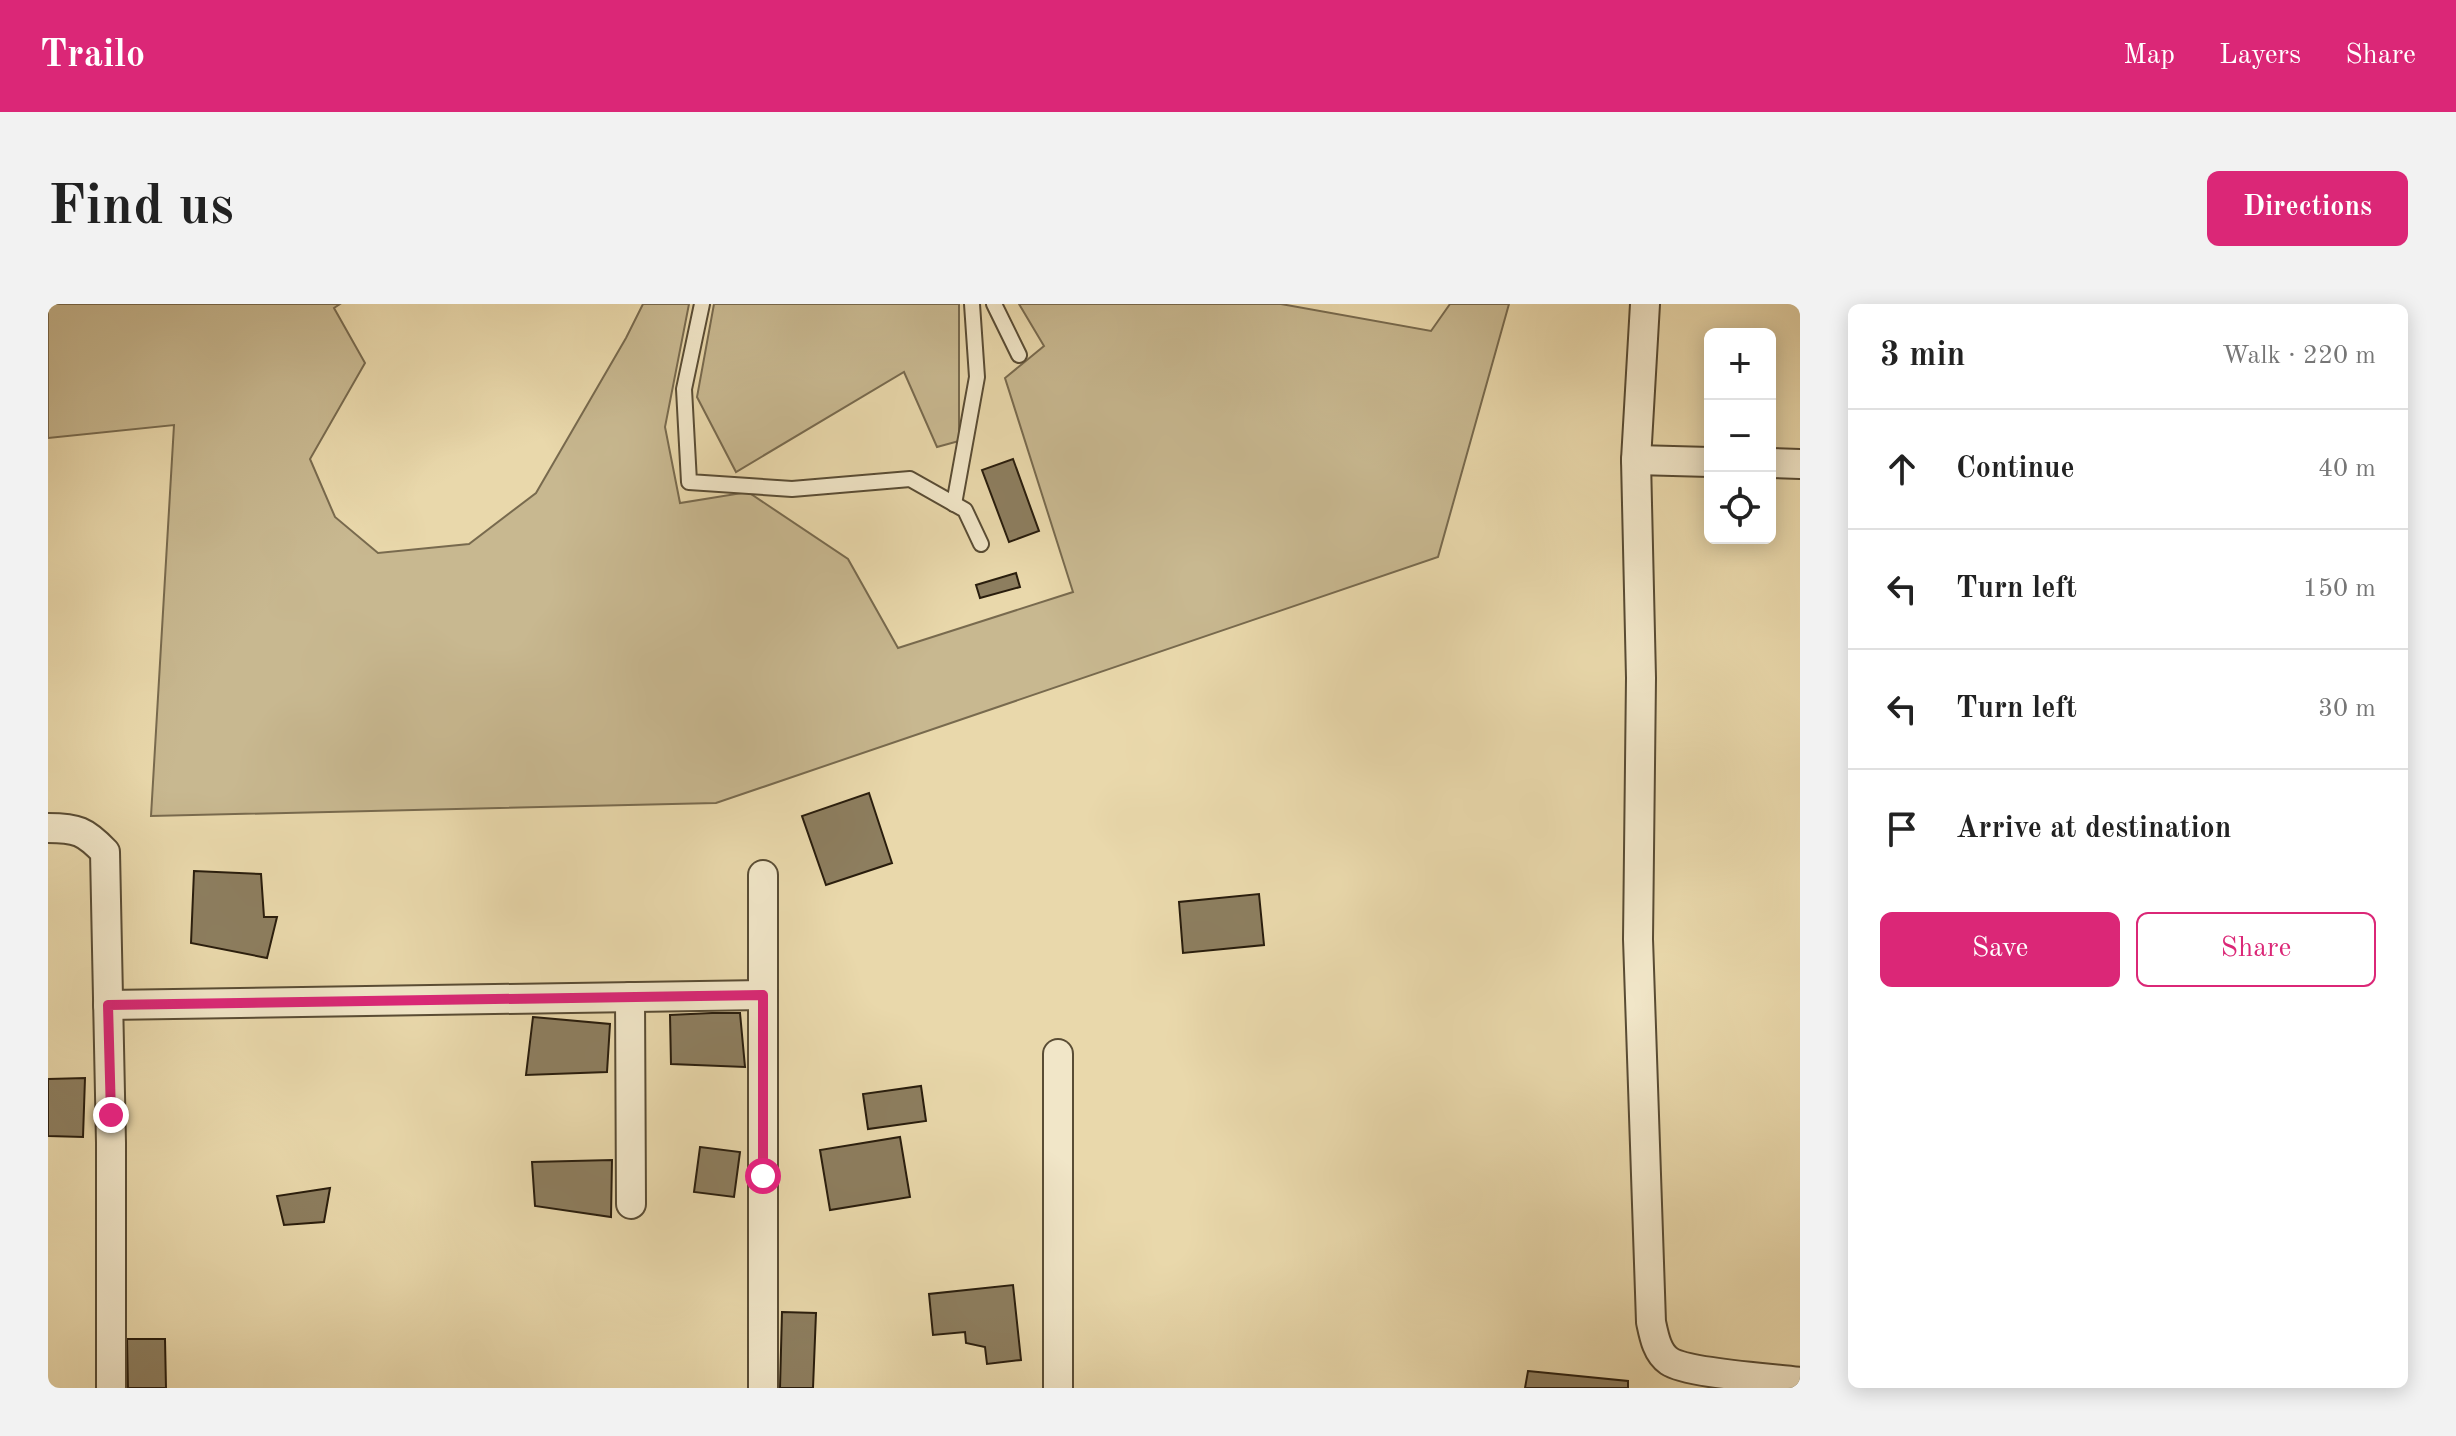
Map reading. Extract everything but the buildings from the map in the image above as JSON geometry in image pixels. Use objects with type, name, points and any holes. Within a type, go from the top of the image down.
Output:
[{"type":"street","points":[[1645,304],[1636,460],[1641,678],[1638,939],[1651,1322],[1655,1343],[1668,1361],[1687,1368],[1800,1382]]},
{"type":"street","points":[[1636,460],[1704,462]]},
{"type":"street","points":[[1776,463],[1800,464]]},
{"type":"street","points":[[48,828],[70,828],[88,835],[105,852],[111,1143],[111,1388]]},
{"type":"street","points":[[763,875],[763,1388]]},
{"type":"street","points":[[108,1005],[763,995]]},
{"type":"street","points":[[630,997],[631,1204]]},
{"type":"street","points":[[1058,1054],[1058,1388]]},
{"type":"lane","points":[[702,304],[684,389],[689,482],[792,489],[910,479],[965,510],[981,544]]},
{"type":"lane","points":[[954,504],[977,377],[972,304]]},
{"type":"lane","points":[[994,304],[1019,355]]},
{"type":"shaded area","points":[[48,304],[340,304],[334,308],[365,363],[310,459],[335,517],[378,553],[469,544],[536,493],[643,304],[689,304],[665,427],[680,503],[748,492],[848,559],[898,648],[1073,592],[1005,378],[1044,346],[1019,304],[1281,304],[1431,331],[1450,304],[1509,304],[1438,557],[716,803],[151,816],[174,425],[48,438]]},
{"type":"shaded area","points":[[714,304],[959,304],[959,441],[937,447],[904,372],[736,472],[697,397]]},
{"type":"route","points":[[111,1115],[108,1005],[763,995],[763,1176]]}]
